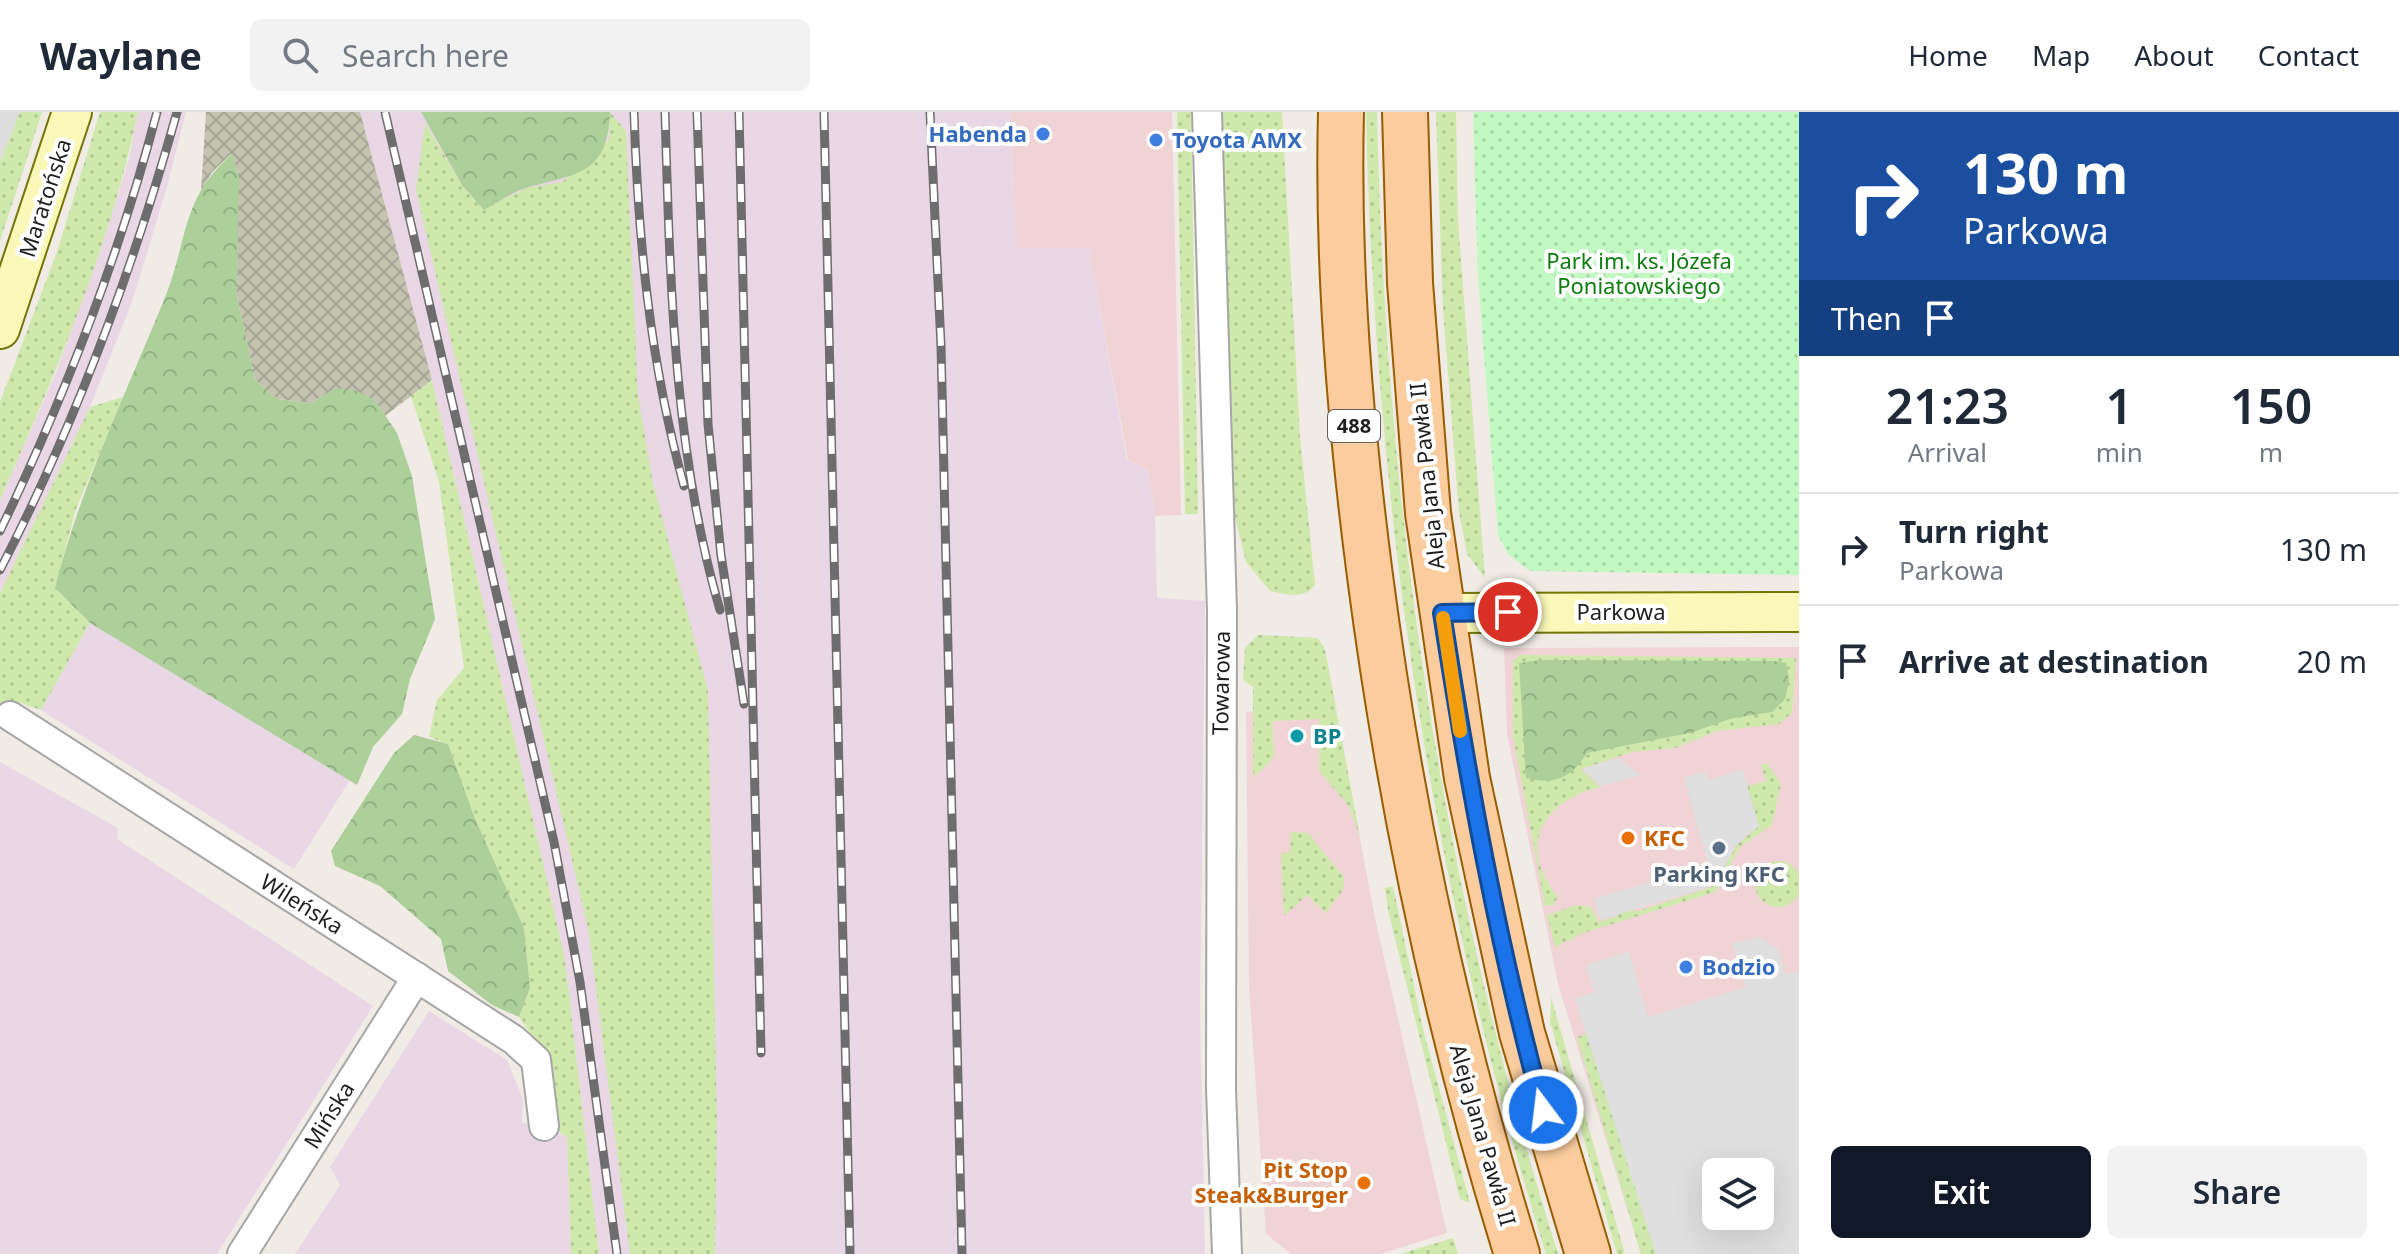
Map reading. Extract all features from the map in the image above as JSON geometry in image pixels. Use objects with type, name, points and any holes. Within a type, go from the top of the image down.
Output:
[{"type":"main road","name":"Aleja Jana Pawła II","points":[[1340,118],[1345,316],[1352,407],[1364,525],[1391,718],[1412,843],[1453,1033],[1517,1254]]},
{"type":"main road","name":"Aleja Jana Pawła II","points":[[1406,118],[1417,387],[1442,613],[1467,778],[1522,1033],[1588,1254]]},
{"type":"street","name":"Maratońska","points":[[0,329],[27,256],[72,112]]},
{"type":"street","name":"Towarowa","points":[[1207,112],[1222,611],[1221,1089],[1227,1254]]},
{"type":"street","name":"Parkowa","points":[[1442,613],[1799,612]]},
{"type":"street","name":"Wileńska","points":[[10,716],[527,1050],[539,1071],[544,1126]]},
{"type":"street","name":"Mińska","points":[[242,1254],[417,977]]},
{"type":"shaded area","points":[[0,112],[20,112],[0,162]]},
{"type":"shaded area","points":[[138,112],[186,112],[167,187],[132,302],[90,407],[0,593],[0,500],[55,375],[99,254],[129,159]]},
{"type":"shaded area","points":[[206,112],[360,112],[432,380],[385,416],[375,400],[336,388],[311,403],[277,399],[255,380],[237,296],[238,173],[231,154],[212,172],[201,191]]},
{"type":"shaded area","points":[[360,112],[1011,112],[1016,248],[1089,248],[1127,460],[1148,470],[1155,516],[1157,598],[1205,601],[1200,1009],[1205,1254],[599,1254],[565,959],[432,380]]},
{"type":"shaded area","points":[[1011,112],[1172,112],[1181,515],[1155,516],[1148,470],[1128,460],[1089,249],[1016,249]]},
{"type":"shaded area","points":[[90,623],[350,780],[294,869],[41,710]]},
{"type":"shaded area","points":[[1799,647],[1799,1254],[1641,1254],[1558,984],[1507,734],[1504,648]]},
{"type":"shaded area","points":[[1335,706],[1375,918],[1447,1233],[1380,1254],[1291,1254],[1266,1234],[1249,986],[1246,712]]},
{"type":"shaded area","points":[[1618,758],[1641,775],[1601,786],[1582,769]]},
{"type":"shaded area","points":[[0,762],[118,828],[117,839],[373,1006],[217,1254],[0,1254]]},
{"type":"shaded area","name":"Parking KFC","points":[[1742,769],[1759,826],[1737,844],[1712,886],[1600,920],[1594,899],[1708,865],[1684,777],[1706,772],[1709,780]]},
{"type":"shaded area","points":[[1760,937],[1779,950],[1785,975],[1799,971],[1799,1254],[1656,1254],[1575,999],[1594,992],[1586,965],[1629,952],[1648,1017],[1746,987],[1732,943]]},
{"type":"shaded area","points":[[429,1011],[507,1060],[523,1099],[522,1123],[544,1126],[567,1137],[571,1254],[295,1254],[340,1185],[330,1167]]},
{"type":"green space","points":[[20,112],[42,112],[0,241],[0,162]]},
{"type":"green space","points":[[100,112],[138,112],[97,261],[41,406],[0,500],[0,402],[57,252]]},
{"type":"green space","points":[[421,112],[610,112],[604,148],[588,168],[523,189],[484,210],[462,185]]},
{"type":"green space","points":[[610,112],[626,131],[638,396],[653,483],[708,691],[717,1121],[715,1254],[630,1254],[589,933],[416,190],[425,123],[462,185],[484,209],[527,188],[562,182],[609,140]]},
{"type":"green space","points":[[1177,112],[1191,112],[1198,514],[1185,514]]},
{"type":"green space","points":[[1221,112],[1282,112],[1300,437],[1315,585],[1300,594],[1270,591],[1246,562],[1228,489]]},
{"type":"green space","points":[[1366,112],[1377,112],[1382,258],[1392,403],[1426,690],[1451,832],[1481,973],[1517,1114],[1558,1254],[1546,1254],[1505,1114],[1470,974],[1440,832],[1396,546],[1381,402]]},
{"type":"green space","points":[[1436,112],[1456,112],[1458,221],[1485,578],[1467,554],[1459,512],[1443,309]]},
{"type":"green space","name":"Park im. ks. Józefa Poniatowskiego","points":[[1473,112],[1799,112],[1799,575],[1530,571],[1508,554],[1498,535],[1478,277]]},
{"type":"green space","points":[[232,154],[239,177],[237,296],[255,380],[277,399],[311,403],[336,388],[357,391],[375,400],[397,433],[412,476],[435,619],[410,679],[402,714],[373,747],[357,785],[90,623],[55,588],[91,476],[166,295],[188,220],[203,187]]},
{"type":"green space","points":[[432,380],[565,959],[599,1254],[571,1254],[567,1137],[554,1129],[552,1065],[519,1017],[530,988],[524,928],[474,816],[448,744],[429,737],[437,700],[464,668],[439,482],[411,396]]},
{"type":"green space","points":[[123,397],[76,509],[55,588],[90,623],[41,710],[18,702],[0,705],[0,593],[90,407]]},
{"type":"green space","points":[[1258,635],[1318,638],[1325,649],[1360,837],[1349,806],[1319,771],[1319,719],[1273,721],[1274,758],[1253,777],[1253,687],[1243,680],[1245,648]]},
{"type":"green space","points":[[1520,655],[1796,658],[1792,713],[1779,724],[1717,731],[1675,748],[1632,752],[1581,769],[1600,787],[1563,803],[1542,828],[1538,844],[1539,861],[1545,878],[1558,897],[1553,905],[1545,906],[1513,736],[1513,661]]},
{"type":"green space","points":[[1541,660],[1775,661],[1786,663],[1789,680],[1785,699],[1772,712],[1733,718],[1690,733],[1587,753],[1569,774],[1546,781],[1526,778],[1519,663]]},
{"type":"green space","points":[[414,735],[448,744],[474,816],[524,928],[530,988],[519,1017],[492,1005],[448,971],[441,939],[380,886],[335,866],[331,851],[394,753]]},
{"type":"green space","points":[[1761,764],[1768,764],[1781,784],[1772,825],[1740,847],[1715,892],[1583,933],[1555,947],[1547,915],[1577,905],[1592,908],[1599,922],[1618,916],[1614,901],[1623,899],[1635,912],[1712,887],[1737,845],[1759,826],[1747,786],[1766,781]]},
{"type":"green space","points":[[1291,832],[1308,833],[1344,877],[1343,890],[1326,913],[1307,895],[1284,916],[1281,854],[1290,852]]},
{"type":"green space","points":[[1778,861],[1794,868],[1799,875],[1799,893],[1794,900],[1778,907],[1762,900],[1755,884],[1762,868]]},
{"type":"green space","points":[[1393,886],[1423,1029],[1470,1203],[1460,1199],[1388,910],[1385,888]]},
{"type":"green space","points":[[1551,997],[1625,1254],[1617,1254],[1550,1022]]},
{"type":"green space","points":[[1587,1034],[1656,1254],[1641,1254],[1577,1037]]},
{"type":"green space","points":[[1453,1238],[1458,1254],[1400,1254]]},
{"type":"railway","points":[[0,531],[47,429],[89,325],[126,220],[157,112]]},
{"type":"railway","points":[[0,570],[53,459],[100,346],[141,230],[177,112]]},
{"type":"railway","points":[[385,112],[554,842],[580,982],[617,1254]]},
{"type":"railway","points":[[634,112],[639,207],[654,347],[684,486]]},
{"type":"railway","points":[[665,112],[672,300],[683,426],[704,549],[720,610]]},
{"type":"railway","points":[[697,112],[708,424],[721,555],[744,704]]},
{"type":"railway","points":[[739,112],[761,1053]]},
{"type":"railway","points":[[824,112],[850,1254]]},
{"type":"railway","points":[[930,112],[941,346],[962,1254]]},
{"type":"slow traffic","points":[[1443,618],[1460,731]]},
{"type":"place","name":"Habenda","points":[[1043,134]]},
{"type":"place","name":"Toyota AMX","points":[[1156,140]]},
{"type":"place","name":"BP","points":[[1297,736]]},
{"type":"place","name":"KFC","points":[[1628,838]]},
{"type":"place","name":"Parking KFC","points":[[1719,848]]},
{"type":"place","name":"Bodzio","points":[[1686,967]]},
{"type":"place","name":"Pit Stop Steak&Burger","points":[[1364,1183]]},
{"type":"route","points":[[1508,612],[1442,613],[1467,778],[1522,1033],[1543,1110]]}]
